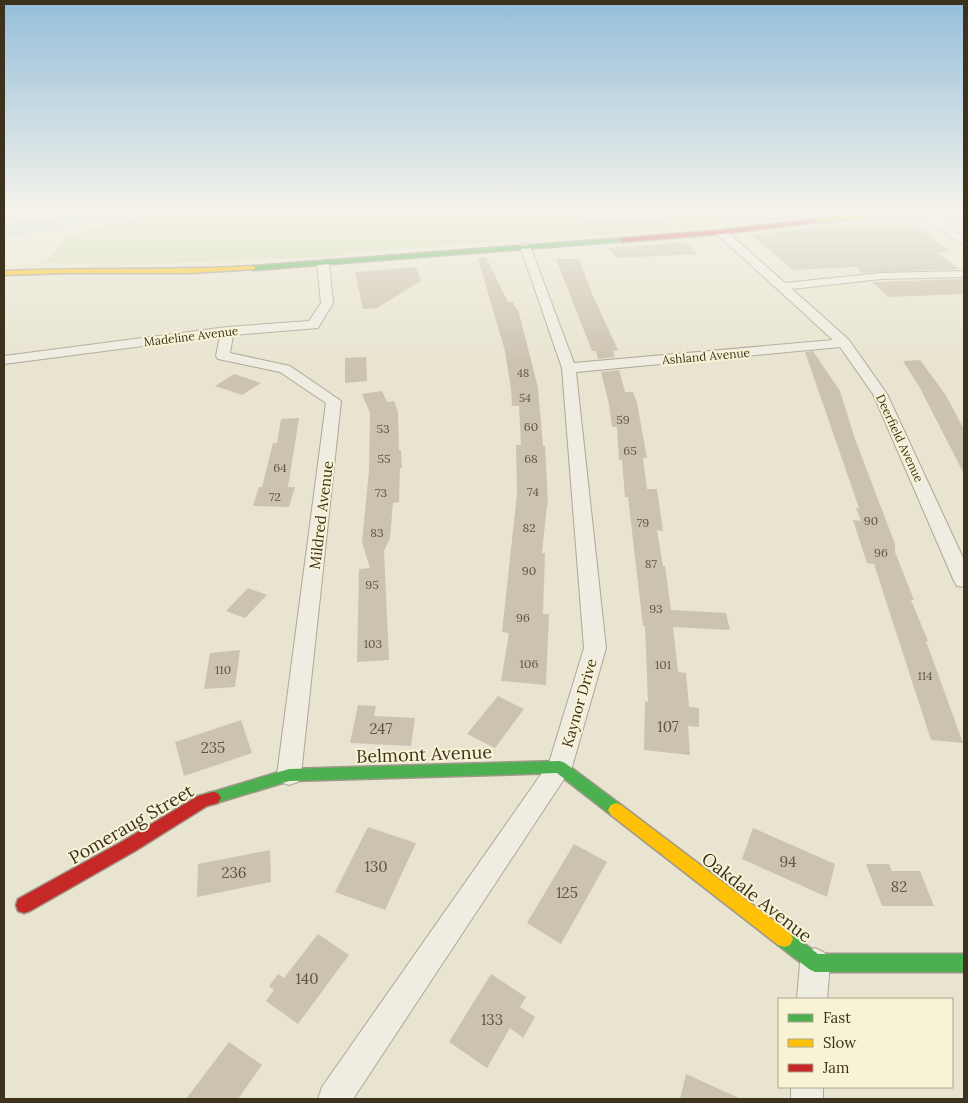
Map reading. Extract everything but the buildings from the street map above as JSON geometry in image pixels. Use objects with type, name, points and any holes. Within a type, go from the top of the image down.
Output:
[{"type":"main road","points":[[4,273],[45,270],[198,271],[341,261]]},
{"type":"main road","name":"Belmont Avenue","points":[[289,775],[560,767]]},
{"type":"main road","name":"Oakdale Avenue","points":[[560,767],[815,964],[964,963]]},
{"type":"main road","name":"Pomeraug Street","points":[[24,905],[129,846],[203,801],[289,775]]},
{"type":"street","name":"Kaynor Drive","points":[[334,1099],[560,767],[595,648],[569,368],[531,261]]},
{"type":"street","name":"Deerfield Avenue","points":[[754,261],[844,343],[880,394],[964,581]]},
{"type":"street","name":"Madeline Avenue","points":[[4,360],[227,331],[313,325],[327,303],[323,263]]},
{"type":"street","points":[[782,287],[881,276],[964,274]]},
{"type":"street","name":"Mildred Avenue","points":[[227,331],[223,356],[285,369],[334,401],[289,775]]},
{"type":"street","name":"Ashland Avenue","points":[[569,368],[844,343]]},
{"type":"street","points":[[812,998],[815,964]]},
{"type":"green space","points":[[46,261],[207,261],[168,263],[45,263]]},
{"type":"traffic: fast","points":[[253,268],[339,261]]},
{"type":"traffic: fast","points":[[213,798],[289,775],[560,767],[616,810]]},
{"type":"traffic: fast","points":[[784,939],[815,963],[964,963]]},
{"type":"traffic: slow","points":[[4,273],[35,271],[191,271],[253,268]]},
{"type":"traffic: slow","points":[[616,810],[784,939]]},
{"type":"traffic: jam","points":[[24,905],[129,846],[203,801],[213,798]]}]
